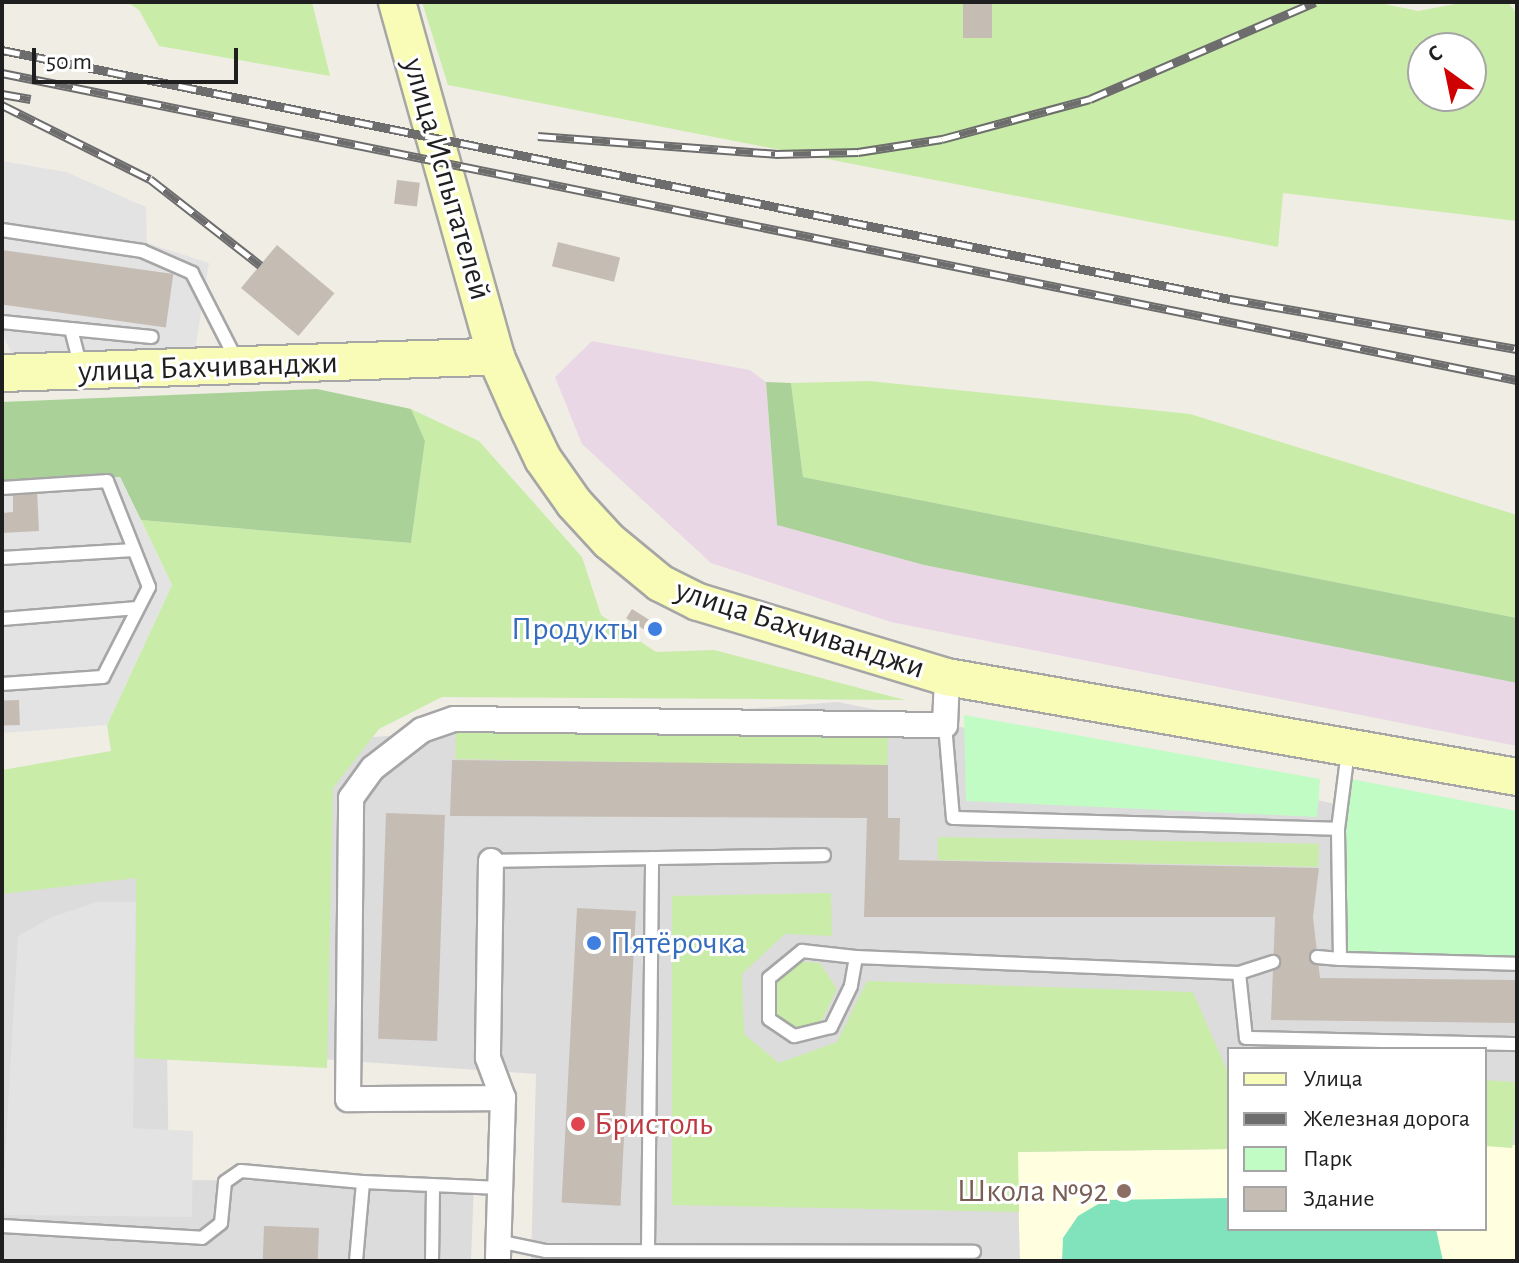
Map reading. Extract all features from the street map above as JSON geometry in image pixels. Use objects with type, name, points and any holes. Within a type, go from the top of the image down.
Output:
[{"type":"main road","name":"улица Испытателей","points":[[397,2],[496,357]]},
{"type":"main road","name":"улица Бахчиванджи","points":[[2,373],[496,357],[543,459],[574,503],[609,541],[660,583],[698,602],[947,677],[1349,744],[1517,777]]},
{"type":"street","points":[[503,1098],[348,1099],[351,798],[373,768],[422,730],[454,719],[945,725],[947,677]]},
{"type":"street","points":[[491,861],[488,1058],[503,1098],[498,1251]]},
{"type":"lane","points":[[2,230],[142,251],[192,273],[238,363]]},
{"type":"lane","points":[[2,322],[152,337]]},
{"type":"lane","points":[[71,329],[82,371]]},
{"type":"lane","points":[[2,488],[107,481],[149,587],[103,677],[2,684]]},
{"type":"lane","points":[[2,558],[134,550]]},
{"type":"lane","points":[[2,619],[138,608]]},
{"type":"lane","points":[[945,725],[953,818],[1338,829]]},
{"type":"lane","points":[[1340,959],[1338,829],[1349,744]]},
{"type":"lane","points":[[491,861],[824,855]]},
{"type":"lane","points":[[648,1249],[652,858]]},
{"type":"lane","points":[[856,957],[851,986],[831,1027],[794,1036],[769,1019],[769,978],[802,951],[856,957],[1239,973],[1273,962]]},
{"type":"lane","points":[[1317,957],[1517,964]]},
{"type":"lane","points":[[1239,973],[1246,1038],[1517,1044]]},
{"type":"lane","points":[[2,1226],[202,1238],[221,1223],[225,1182],[241,1171],[363,1182],[500,1188]]},
{"type":"lane","points":[[356,1261],[363,1182]]},
{"type":"lane","points":[[432,1261],[433,1185]]},
{"type":"lane","points":[[498,1251],[974,1252]]},
{"type":"shaded area","points":[[2,161],[66,172],[146,207],[147,243],[209,263],[195,350],[14,359],[2,333]]},
{"type":"shaded area","points":[[592,341],[750,370],[766,382],[777,525],[924,565],[1517,683],[1517,746],[891,622],[711,563],[582,444],[555,377]]},
{"type":"shaded area","points":[[120,477],[172,585],[107,725],[2,733],[2,481]]},
{"type":"shaded area","points":[[838,702],[1517,841],[1517,1261],[531,1261],[536,1074],[277,1056],[240,747]]},
{"type":"shaded area","points":[[164,851],[169,1180],[474,1182],[471,1261],[2,1261],[2,861]]},
{"type":"shaded area","points":[[97,902],[136,902],[133,1128],[193,1131],[192,1217],[6,1215],[2,1209],[18,936],[52,917]]},
{"type":"shaded area","name":"Школа №92","points":[[1517,1145],[1517,1261],[1020,1261],[1017,1152],[1227,1149],[1227,1231],[1487,1231],[1487,1146]]},
{"type":"green space","points":[[127,2],[312,2],[330,76],[159,46],[139,10]]},
{"type":"green space","points":[[422,2],[1375,2],[1418,11],[1466,2],[1508,2],[1517,14],[1517,221],[1283,193],[1278,247],[448,85]]},
{"type":"green space","points":[[869,381],[1190,414],[1517,515],[1517,618],[803,477],[791,383]]},
{"type":"green space","points":[[766,382],[791,383],[803,477],[1517,618],[1517,683],[924,565],[777,525]]},
{"type":"green space","points":[[317,389],[411,409],[425,441],[411,543],[141,520],[120,477],[2,481],[2,402]]},
{"type":"green space","points":[[411,409],[479,441],[582,557],[601,615],[656,652],[714,650],[905,700],[442,697],[379,729],[333,788],[327,1068],[135,1058],[136,878],[2,894],[2,770],[111,751],[107,725],[172,585],[141,520],[411,543],[425,441]]},
{"type":"green space","points":[[964,715],[1320,779],[1317,817],[966,801]]},
{"type":"green space","points":[[456,724],[888,732],[887,767],[455,759]]},
{"type":"green space","points":[[1346,778],[1517,811],[1517,959],[1342,958],[1338,830]]},
{"type":"green space","points":[[938,837],[1319,844],[1319,867],[938,860]]},
{"type":"green space","points":[[831,893],[832,936],[785,934],[742,974],[744,1034],[779,1063],[837,1042],[867,981],[1193,992],[1227,1070],[1227,1149],[1018,1152],[1019,1212],[672,1205],[672,896]]},
{"type":"green space","points":[[796,961],[820,963],[837,989],[820,1024],[786,1033],[768,1019],[767,983]]},
{"type":"green space","points":[[1487,1080],[1517,1082],[1512,1148],[1487,1146]]},
{"type":"green space","points":[[1227,1198],[1227,1231],[1436,1231],[1443,1261],[1062,1261],[1063,1238],[1078,1216],[1105,1200]]},
{"type":"building","points":[[963,2],[992,2],[992,38],[963,38]]},
{"type":"building","points":[[397,180],[420,183],[417,207],[394,204]]},
{"type":"building","points":[[558,242],[620,257],[614,282],[552,266]]},
{"type":"building","points":[[277,245],[334,293],[298,336],[241,288]]},
{"type":"building","points":[[2,250],[173,274],[166,328],[2,305]]},
{"type":"building","points":[[37,490],[39,531],[2,533],[2,513],[13,512],[13,492]]},
{"type":"building","points":[[632,609],[666,630],[660,640],[626,618]]},
{"type":"building","points":[[19,700],[20,725],[3,726],[2,701]]},
{"type":"building","points":[[452,760],[888,765],[888,818],[900,818],[899,860],[1319,868],[1313,917],[1320,978],[1517,980],[1517,1023],[1271,1020],[1275,917],[864,917],[867,818],[450,816]]},
{"type":"building","points":[[386,813],[445,815],[437,1041],[378,1039]]},
{"type":"building","points":[[577,908],[636,911],[620,1206],[562,1203]]},
{"type":"building","points":[[264,1226],[319,1228],[318,1261],[263,1261]]},
{"type":"railway","points":[[538,136],[775,154],[858,152],[942,139],[1090,99],[1315,2]]},
{"type":"railway","points":[[2,50],[1230,299],[1517,349]]},
{"type":"railway","points":[[2,73],[1517,380]]},
{"type":"railway","points":[[2,94],[31,99]]},
{"type":"railway","points":[[2,105],[150,179],[260,265]]},
{"type":"place","name":"Продукты","points":[[655,629]]},
{"type":"place","name":"Пятёрочка","points":[[594,943]]},
{"type":"place","name":"Бристоль","points":[[578,1124]]},
{"type":"place","name":"Школа №92","points":[[1124,1191]]}]
